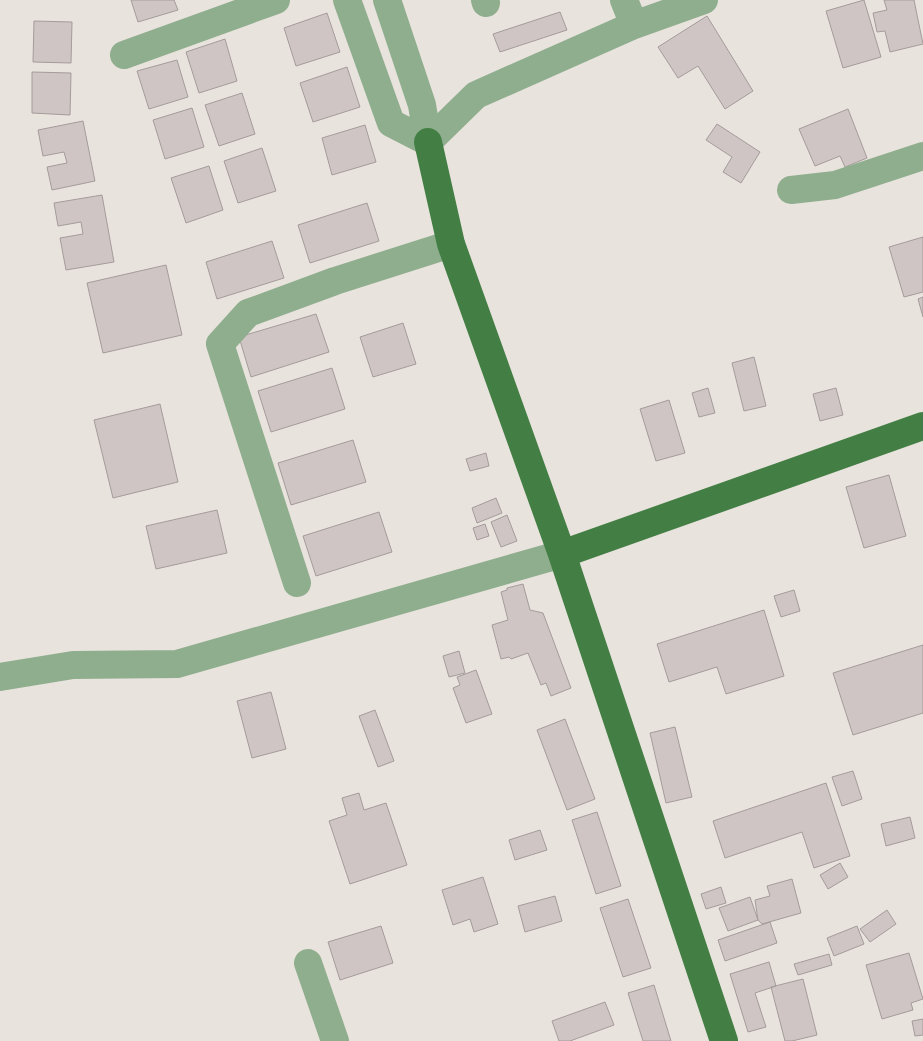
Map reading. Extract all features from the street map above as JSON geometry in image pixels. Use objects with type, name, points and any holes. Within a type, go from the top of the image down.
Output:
[{"type":"main road","points":[[428,142],[451,244],[562,554],[724,1041]]},
{"type":"main road","points":[[562,554],[923,426]]},
{"type":"street","points":[[124,55],[276,0]]},
{"type":"street","points":[[347,0],[390,123],[428,142]]},
{"type":"street","points":[[387,0],[422,105],[428,142]]},
{"type":"street","points":[[428,142],[476,95],[629,12],[704,0]]},
{"type":"street","points":[[791,190],[834,185],[923,156]]},
{"type":"street","points":[[297,583],[220,344],[248,313],[335,281],[451,244]]},
{"type":"street","points":[[0,677],[73,665],[177,664],[562,554]]},
{"type":"street","points":[[308,963],[335,1041]]},
{"type":"building","points":[[131,0],[174,0],[178,10],[138,22]]},
{"type":"building","points":[[864,0],[881,57],[843,68],[826,11]]},
{"type":"building","points":[[884,0],[914,0],[923,44],[890,52],[885,31],[877,32],[873,13],[887,10]]},
{"type":"building","points":[[560,12],[567,30],[500,52],[493,34]]},
{"type":"building","points":[[327,13],[340,52],[296,66],[284,28]]},
{"type":"building","points":[[707,16],[753,91],[725,109],[698,66],[678,78],[658,47]]},
{"type":"building","points":[[34,21],[72,22],[71,63],[33,62]]},
{"type":"building","points":[[225,39],[237,81],[199,93],[186,52]]},
{"type":"building","points":[[177,60],[188,97],[149,109],[137,71]]},
{"type":"building","points":[[347,67],[360,107],[313,122],[300,83]]},
{"type":"building","points":[[32,72],[71,73],[70,115],[32,113]]},
{"type":"building","points":[[242,93],[255,134],[219,146],[205,105]]},
{"type":"building","points":[[192,108],[204,147],[165,159],[153,120]]},
{"type":"building","points":[[848,109],[867,158],[845,167],[840,156],[815,166],[799,129]]},
{"type":"building","points":[[83,121],[95,181],[52,190],[47,167],[67,163],[64,152],[43,156],[38,130]]},
{"type":"building","points":[[717,124],[760,152],[741,183],[723,172],[732,157],[706,140]]},
{"type":"building","points":[[365,125],[376,162],[332,175],[322,138]]},
{"type":"building","points":[[262,148],[276,191],[238,203],[224,161]]},
{"type":"building","points":[[209,166],[223,210],[186,223],[171,178]]},
{"type":"building","points":[[102,195],[114,262],[66,270],[60,238],[83,234],[81,222],[58,226],[54,203]]},
{"type":"building","points":[[367,203],[379,241],[310,263],[298,225]]},
{"type":"building","points":[[923,237],[923,292],[904,297],[889,247]]},
{"type":"building","points":[[272,241],[284,278],[217,299],[206,262]]},
{"type":"building","points":[[166,265],[182,335],[103,353],[87,283]]},
{"type":"building","points":[[923,297],[923,317],[918,299]]},
{"type":"building","points":[[316,314],[329,352],[251,377],[239,337]]},
{"type":"building","points":[[403,323],[416,364],[373,377],[360,337]]},
{"type":"building","points":[[754,357],[766,406],[744,411],[732,363]]},
{"type":"building","points":[[332,368],[345,409],[271,432],[258,391]]},
{"type":"building","points":[[708,388],[715,413],[699,417],[692,393]]},
{"type":"building","points":[[836,388],[843,415],[820,421],[813,394]]},
{"type":"building","points":[[669,400],[685,453],[656,461],[640,409]]},
{"type":"building","points":[[160,404],[178,482],[113,498],[94,420]]},
{"type":"building","points":[[353,440],[366,482],[291,505],[278,463]]},
{"type":"building","points":[[486,453],[489,466],[470,471],[466,459]]},
{"type":"building","points":[[889,475],[906,536],[864,548],[846,487]]},
{"type":"building","points":[[496,498],[502,513],[477,523],[472,508]]},
{"type":"building","points":[[217,510],[227,553],[156,569],[146,526]]},
{"type":"building","points":[[379,512],[392,552],[316,576],[303,536]]},
{"type":"building","points":[[507,515],[517,541],[501,547],[491,522]]},
{"type":"building","points":[[485,524],[489,536],[477,540],[473,528]]},
{"type":"building","points":[[523,584],[530,610],[543,613],[571,688],[551,696],[546,683],[541,685],[528,653],[511,659],[509,657],[501,659],[492,625],[508,620],[501,592],[507,590],[507,588]]},
{"type":"building","points":[[794,590],[800,611],[781,617],[774,596]]},
{"type":"building","points":[[764,610],[784,676],[726,694],[717,667],[669,682],[657,644]]},
{"type":"building","points":[[923,645],[923,713],[853,735],[833,673]]},
{"type":"building","points":[[459,651],[465,673],[449,677],[443,656]]},
{"type":"building","points":[[476,670],[492,714],[466,723],[453,688],[460,685],[457,677]]},
{"type":"building","points":[[271,692],[286,749],[252,758],[237,701]]},
{"type":"building","points":[[375,710],[394,761],[378,767],[359,716]]},
{"type":"building","points":[[565,719],[595,799],[567,810],[537,730]]},
{"type":"building","points":[[675,727],[692,797],[666,803],[650,733]]},
{"type":"building","points":[[853,771],[862,799],[842,806],[832,777]]},
{"type":"building","points":[[826,783],[850,856],[814,868],[802,832],[725,858],[713,821]]},
{"type":"building","points":[[359,793],[364,810],[386,803],[407,865],[350,884],[329,821],[347,815],[342,798]]},
{"type":"building","points":[[597,812],[621,886],[596,894],[572,820]]},
{"type":"building","points":[[910,817],[915,838],[886,846],[881,824]]},
{"type":"building","points":[[540,830],[547,850],[515,860],[509,840]]},
{"type":"building","points":[[840,863],[848,877],[828,889],[820,875]]},
{"type":"building","points":[[483,877],[498,924],[474,932],[470,919],[453,925],[442,890]]},
{"type":"building","points":[[792,879],[801,913],[762,924],[758,920],[755,900],[770,896],[767,886]]},
{"type":"building","points":[[721,887],[726,903],[706,909],[701,894]]},
{"type":"building","points":[[555,896],[562,921],[525,932],[518,906]]},
{"type":"building","points":[[750,897],[758,920],[728,931],[719,908]]},
{"type":"building","points":[[628,899],[651,968],[623,977],[600,908]]},
{"type":"building","points":[[887,910],[896,924],[870,942],[860,929]]},
{"type":"building","points":[[770,922],[777,943],[725,961],[718,940]]},
{"type":"building","points":[[381,926],[393,963],[340,980],[328,942]]},
{"type":"building","points":[[857,926],[864,944],[834,956],[827,938]]},
{"type":"building","points":[[909,953],[923,999],[911,1003],[913,1010],[882,1019],[866,965]]},
{"type":"building","points":[[829,954],[832,965],[798,975],[794,964]]},
{"type":"building","points":[[769,962],[776,986],[755,993],[766,1027],[748,1032],[730,974]]},
{"type":"building","points":[[803,979],[817,1035],[785,1041],[771,987]]},
{"type":"building","points":[[654,985],[671,1041],[643,1041],[628,993]]},
{"type":"building","points":[[605,1002],[614,1025],[570,1041],[559,1041],[552,1021]]},
{"type":"building","points":[[923,1019],[923,1035],[915,1036],[912,1021]]}]
